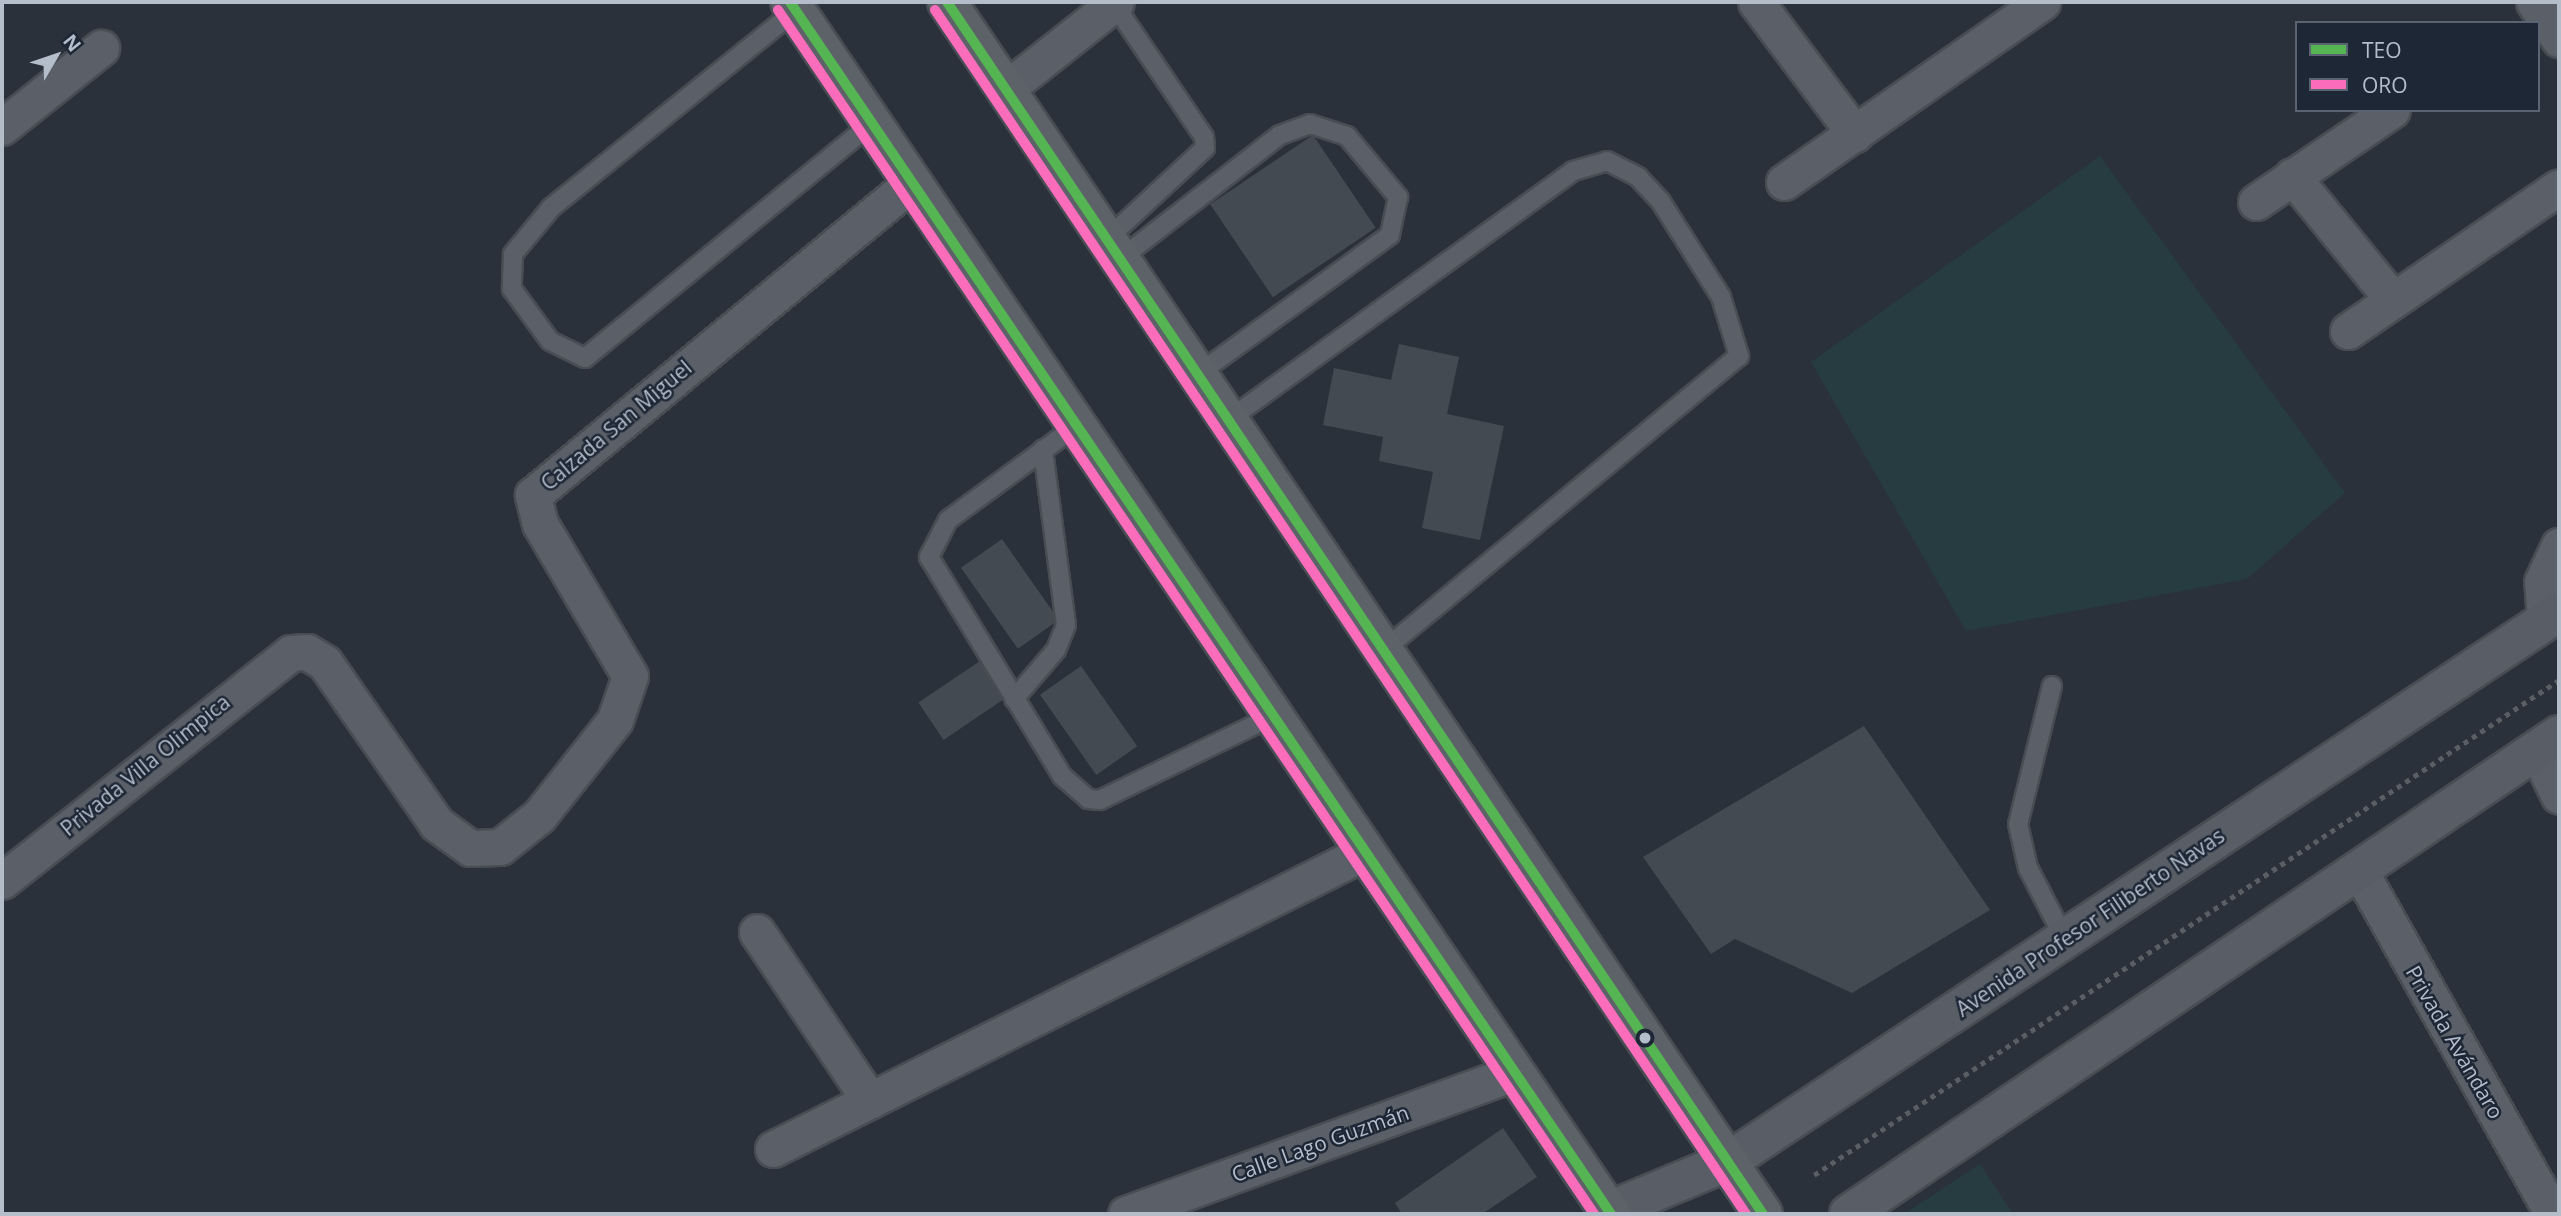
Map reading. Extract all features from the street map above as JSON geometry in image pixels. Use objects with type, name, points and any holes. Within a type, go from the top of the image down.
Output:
[{"type":"main road","points":[[947,2],[1763,1214]]},
{"type":"main road","points":[[793,6],[909,185],[1365,852],[1606,1213]]},
{"type":"main road","name":"Avenida Profesor Filiberto Navas","points":[[1606,1213],[1729,1161],[2552,617]]},
{"type":"main road","points":[[1849,1214],[2548,742]]},
{"type":"street","points":[[1756,2],[1855,134]]},
{"type":"street","points":[[1784,182],[2042,2]]},
{"type":"street","points":[[1006,89],[1115,3]]},
{"type":"street","points":[[2,127],[101,48]]},
{"type":"street","points":[[2256,202],[2389,112]]},
{"type":"street","points":[[2292,176],[2393,300]]},
{"type":"street","name":"Calzada San Miguel","points":[[291,653],[307,652],[325,663],[437,824],[470,849],[500,847],[539,817],[615,720],[629,689],[621,652],[540,524],[533,495],[909,185]]},
{"type":"street","points":[[2348,331],[2559,187]]},
{"type":"street","points":[[2552,617],[2542,582],[2559,546]]},
{"type":"street","name":"Privada Villa Olimpica","points":[[2,881],[291,653]]},
{"type":"street","points":[[2548,742],[2559,796]]},
{"type":"street","points":[[773,1149],[1365,852]]},
{"type":"street","name":"Privada Avándaro","points":[[2358,868],[2553,1214]]},
{"type":"street","points":[[757,932],[870,1101]]},
{"type":"street","name":"Calle Lago Guzmán","points":[[1126,1214],[1514,1073]]},
{"type":"lane","points":[[1114,249],[1205,148],[1204,137],[1115,3]]},
{"type":"lane","points":[[793,6],[551,208],[513,254],[512,289],[550,341],[585,358],[610,343],[870,125]]},
{"type":"lane","points":[[1114,249],[1280,135],[1310,124],[1347,136],[1398,197],[1390,235],[1198,374]]},
{"type":"lane","points":[[1228,420],[1573,171],[1607,161],[1638,177],[1661,202],[1721,297],[1739,356],[1384,650]]},
{"type":"lane","points":[[1075,426],[948,520],[930,546],[933,570],[1062,775],[1088,799],[1100,800],[1272,716]]},
{"type":"lane","points":[[1014,699],[1056,650],[1066,625],[1043,450]]},
{"type":"lane","points":[[2052,686],[2018,824],[2028,868],[2065,939]]},
{"type":"path","points":[[1814,1175],[2559,680]]},
{"type":"green space","points":[[2100,156],[2345,493],[2247,579],[1966,631],[1811,362]]},
{"type":"green space","points":[[1980,1164],[2013,1214],[1904,1214]]},
{"type":"building","points":[[1313,135],[1376,228],[1273,297],[1210,204]]},
{"type":"building","points":[[1399,344],[1459,357],[1447,414],[1504,426],[1480,540],[1422,528],[1433,472],[1379,461],[1383,437],[1323,425],[1334,368],[1391,380]]},
{"type":"building","points":[[1002,539],[1059,620],[1018,649],[961,568]]},
{"type":"building","points":[[983,659],[1008,696],[943,740],[918,703]]},
{"type":"building","points":[[1081,666],[1137,746],[1096,775],[1040,695]]},
{"type":"building","points":[[1864,726],[1990,910],[1852,993],[1735,939],[1711,954],[1643,857]]},
{"type":"building","points":[[1503,1128],[1537,1177],[1482,1214],[1402,1214],[1395,1203]]},
{"type":"transit line","name":"TEO","points":[[790,2],[1611,1214]]},
{"type":"transit line","name":"TEO","points":[[947,2],[1763,1214]]},
{"type":"transit line","name":"ORO","points":[[778,10],[1594,1214]]},
{"type":"transit line","name":"ORO","points":[[935,10],[1746,1214]]}]
